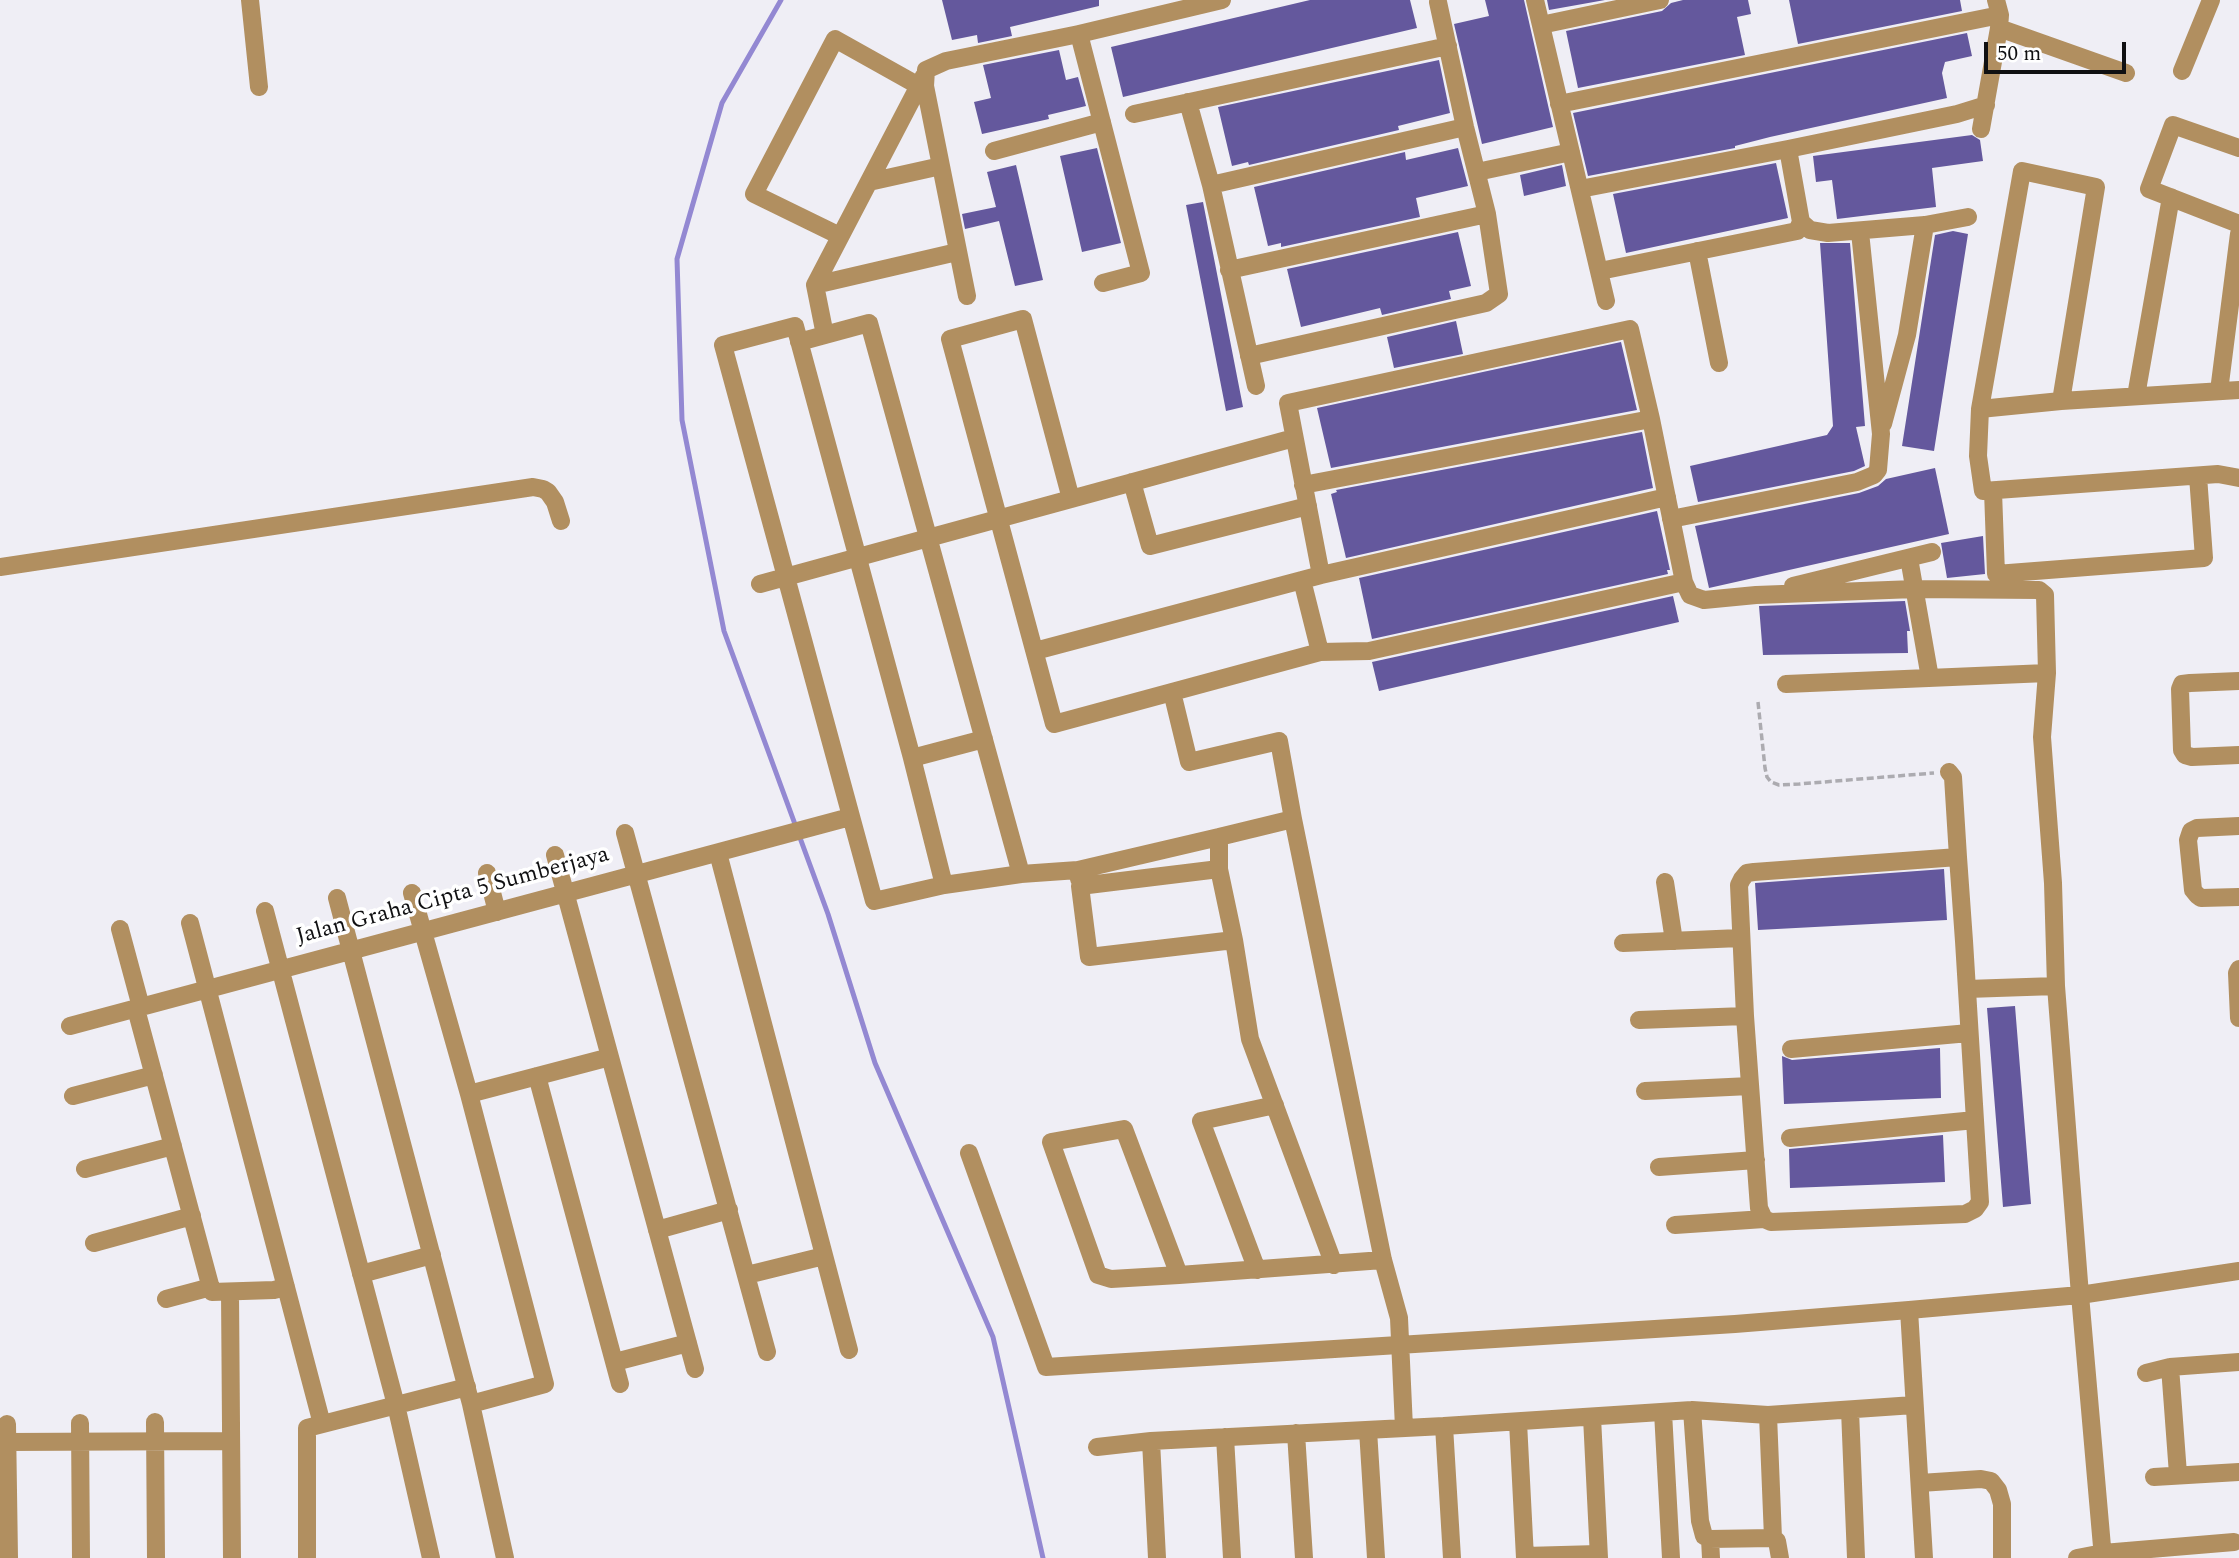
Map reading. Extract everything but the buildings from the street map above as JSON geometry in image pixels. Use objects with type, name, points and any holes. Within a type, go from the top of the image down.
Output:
[{"type":"street","points":[[250,0],[259,87]]},
{"type":"street","points":[[825,335],[815,285],[926,70],[946,61],[1079,34],[1222,0]]},
{"type":"street","points":[[1535,0],[1606,301]]},
{"type":"street","points":[[1541,25],[1660,0]]},
{"type":"street","points":[[2182,71],[2211,0]]},
{"type":"street","points":[[1249,356],[1491,301],[1499,295],[1487,215],[1438,2]]},
{"type":"street","points":[[1559,104],[1998,14],[2126,74]]},
{"type":"street","points":[[1981,129],[1998,14]]},
{"type":"street","points":[[1079,34],[1142,273],[1103,283]]},
{"type":"street","points":[[841,236],[754,194],[835,39],[922,81]]},
{"type":"street","points":[[1134,114],[1448,46]]},
{"type":"street","points":[[922,81],[967,296]]},
{"type":"street","points":[[1188,102],[1211,186],[1256,386]]},
{"type":"street","points":[[1580,189],[1788,149],[1957,114],[1986,105]]},
{"type":"street","points":[[994,150],[1102,122]]},
{"type":"street","points":[[2239,148],[2173,125],[2149,189],[2239,224]]},
{"type":"street","points":[[1211,186],[1465,127]]},
{"type":"street","points":[[1600,271],[1797,231],[1801,222],[1788,149]]},
{"type":"street","points":[[1477,172],[1571,152]]},
{"type":"street","points":[[869,182],[941,166]]},
{"type":"street","points":[[2061,401],[2096,187],[2022,171],[1980,409],[1978,456],[1983,491],[2218,474],[2239,478]]},
{"type":"street","points":[[2136,396],[2171,197]]},
{"type":"street","points":[[1229,270],[1487,215]]},
{"type":"street","points":[[1801,222],[1810,230],[1828,233],[1860,232],[1968,218]]},
{"type":"street","points":[[1671,519],[1868,478],[1878,470],[1881,434],[1908,335],[1925,225]]},
{"type":"street","points":[[1860,232],[1881,434]]},
{"type":"street","points":[[2219,391],[2239,234]]},
{"type":"street","points":[[815,285],[957,251]]},
{"type":"street","points":[[1697,251],[1719,363]]},
{"type":"street","points":[[1071,499],[1023,319],[950,339],[1055,724],[1320,652],[1369,652],[1684,582]]},
{"type":"street","points":[[799,342],[869,323],[1021,874]]},
{"type":"street","points":[[944,885],[795,326],[723,345],[874,901],[944,885],[1021,874],[1079,878],[1219,869]]},
{"type":"street","points":[[1321,575],[1288,403],[1630,329],[1684,582],[1690,595],[1699,599],[1915,589],[2039,590],[2045,595],[2047,673],[2042,737],[2053,883],[2056,986],[2103,1555]]},
{"type":"street","points":[[1980,409],[2239,390]]},
{"type":"street","points":[[1303,485],[1651,419]]},
{"type":"street","points":[[760,584],[1294,438]]},
{"type":"street","points":[[1993,491],[1996,574],[2204,558],[2198,476]]},
{"type":"street","points":[[1132,482],[1150,546],[1308,506]]},
{"type":"street","points":[[0,567],[533,487],[548,492],[555,502],[561,521]]},
{"type":"street","points":[[1035,651],[1321,575],[1667,497]]},
{"type":"street","points":[[1756,595],[1932,552]]},
{"type":"street","points":[[1909,558],[1930,678]]},
{"type":"street","points":[[1302,580],[1320,652]]},
{"type":"street","points":[[1786,684],[2047,673]]},
{"type":"street","points":[[2239,681],[2182,684],[2180,690],[2182,750],[2185,755],[2239,755]]},
{"type":"street","points":[[1172,692],[1189,762],[1279,741],[1384,1260],[1399,1318],[1404,1428]]},
{"type":"street","points":[[912,758],[984,738]]},
{"type":"street","points":[[1675,1224],[1965,1213],[1975,1209],[1980,1202],[1953,777],[1949,772]]},
{"type":"street","name":"Jalan Graha Cipta 5 Sumberjaya","points":[[70,1026],[850,817]]},
{"type":"street","points":[[1079,878],[1219,837],[1293,819]]},
{"type":"street","points":[[2239,825],[2197,828],[2191,831],[2188,840],[2193,890],[2197,895],[2202,898],[2239,897]]},
{"type":"street","points":[[625,832],[767,1352]]},
{"type":"street","points":[[1219,837],[1219,869],[1250,1039],[1334,1265]]},
{"type":"street","points":[[718,853],[849,1350]]},
{"type":"street","points":[[555,855],[695,1369]]},
{"type":"street","points":[[1764,1219],[1759,1208],[1740,938],[1739,885],[1747,873],[1958,857]]},
{"type":"street","points":[[486,873],[497,912]]},
{"type":"street","points":[[1079,878],[1089,957],[1234,940]]},
{"type":"street","points":[[1665,882],[1674,941]]},
{"type":"street","points":[[307,1558],[307,1428],[396,1405],[545,1384],[469,1094],[412,893]]},
{"type":"street","points":[[337,898],[469,1395],[505,1558]]},
{"type":"street","points":[[265,911],[396,1405],[431,1558]]},
{"type":"street","points":[[190,923],[322,1424]]},
{"type":"street","points":[[120,929],[154,1075],[212,1292],[274,1290],[286,1287]]},
{"type":"street","points":[[1623,943],[1740,938]]},
{"type":"street","points":[[2239,970],[2239,1018]]},
{"type":"street","points":[[1966,989],[2056,986]]},
{"type":"street","points":[[1639,1020],[1745,1016]]},
{"type":"street","points":[[1791,1049],[1969,1033]]},
{"type":"street","points":[[469,1094],[610,1057]]},
{"type":"street","points":[[73,1096],[154,1075]]},
{"type":"street","points":[[537,1076],[621,1384]]},
{"type":"street","points":[[1645,1091],[1750,1086]]},
{"type":"street","points":[[1257,1270],[1201,1121],[1275,1105]]},
{"type":"street","points":[[1790,1138],[1975,1120]]},
{"type":"street","points":[[1179,1275],[1124,1129],[1051,1142],[1098,1275],[1111,1279],[1179,1275],[1334,1265],[1384,1260]]},
{"type":"street","points":[[85,1169],[173,1146]]},
{"type":"street","points":[[969,1153],[1045,1367],[1735,1324],[2080,1295],[2239,1271]]},
{"type":"street","points":[[1659,1167],[1756,1160]]},
{"type":"street","points":[[657,1230],[729,1210]]},
{"type":"street","points":[[94,1242],[192,1216]]},
{"type":"street","points":[[361,1274],[432,1255]]},
{"type":"street","points":[[747,1275],[824,1256]]},
{"type":"street","points":[[166,1299],[211,1287]]},
{"type":"street","points":[[230,1292],[232,1558]]},
{"type":"street","points":[[1909,1310],[1924,1558]]},
{"type":"street","points":[[615,1362],[688,1343]]},
{"type":"street","points":[[2146,1373],[2170,1367],[2239,1362]]},
{"type":"street","points":[[2170,1367],[2178,1474]]},
{"type":"street","points":[[1097,1447],[1151,1441],[1692,1410],[1768,1415],[1914,1405]]},
{"type":"street","points":[[1692,1410],[1701,1530],[1710,1539],[1711,1558]]},
{"type":"street","points":[[1850,1410],[1856,1558]]},
{"type":"street","points":[[1663,1412],[1671,1558]]},
{"type":"street","points":[[1768,1415],[1773,1538],[1777,1541],[1780,1558]]},
{"type":"street","points":[[1518,1422],[1525,1557],[1598,1556],[1592,1416]]},
{"type":"street","points":[[155,1422],[156,1558]]},
{"type":"street","points":[[79,1423],[81,1558]]},
{"type":"street","points":[[1444,1426],[1452,1558]]},
{"type":"street","points":[[1368,1430],[1376,1558]]},
{"type":"street","points":[[9,1558],[7,1433],[80,1442],[231,1441]]},
{"type":"street","points":[[1296,1433],[1304,1558]]},
{"type":"street","points":[[1225,1437],[1232,1558]]},
{"type":"street","points":[[1151,1441],[1157,1558]]},
{"type":"street","points":[[2154,1477],[2239,1472]]},
{"type":"street","points":[[1920,1483],[1981,1479],[1991,1481],[1998,1490],[2002,1504],[2002,1558]]},
{"type":"street","points":[[1710,1539],[1773,1538]]},
{"type":"street","points":[[2077,1558],[2234,1542]]},
{"type":"path","points":[[1758,702],[1767,777],[1779,785],[1949,772]]},
{"type":"waterway","points":[[781,0],[722,103],[677,259],[682,420],[724,631],[828,914],[875,1063],[993,1337],[1043,1558]]}]
